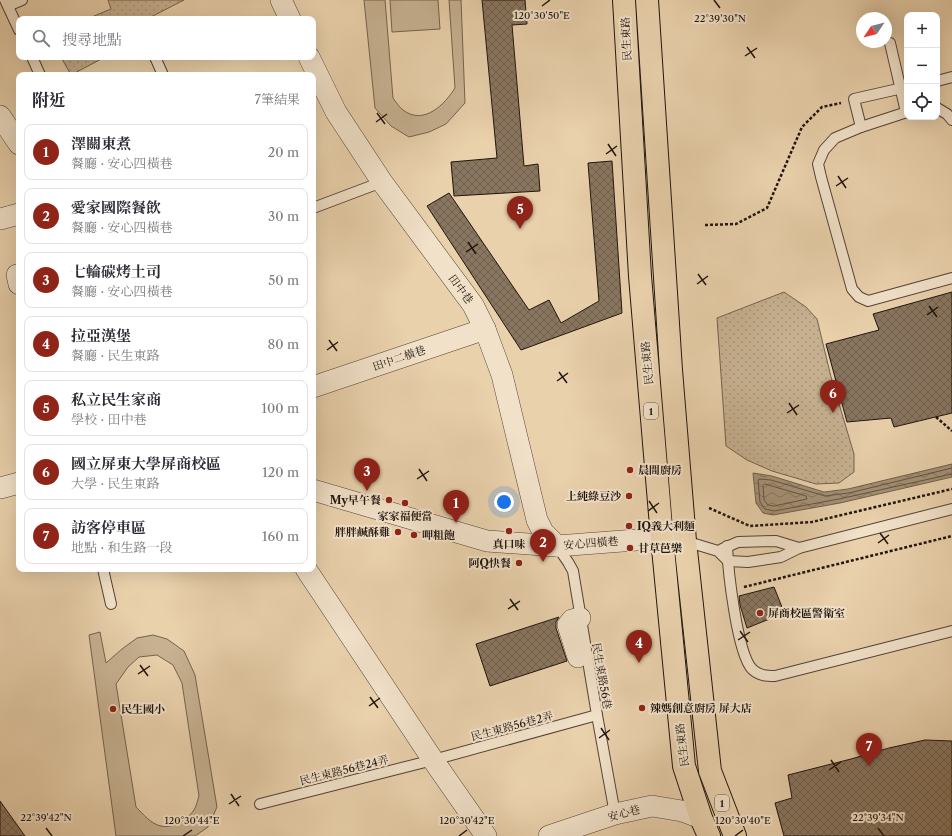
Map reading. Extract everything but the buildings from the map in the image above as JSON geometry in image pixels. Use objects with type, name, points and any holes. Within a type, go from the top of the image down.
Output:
[{"type":"main road","name":"民生東路","points":[[624,0],[640,276],[662,538],[684,766],[705,827]]},
{"type":"main road","name":"民生東路","points":[[647,0],[671,370],[685,541],[710,771],[735,836]]},
{"type":"street","points":[[281,0],[289,16]]},
{"type":"street","name":"田中巷","points":[[310,60],[336,112],[382,182],[472,305],[485,329],[502,375],[537,520],[543,532],[557,546]]},
{"type":"street","points":[[0,116],[16,140]]},
{"type":"street","points":[[0,219],[16,215]]},
{"type":"street","name":"田中二橫巷","points":[[316,386],[485,329]]},
{"type":"street","points":[[0,488],[16,484]]},
{"type":"street","name":"安心四橫巷","points":[[316,491],[487,541],[557,546],[662,538],[685,541]]},
{"type":"street","points":[[308,572],[433,760],[486,836]]},
{"type":"street","points":[[578,657],[568,625],[572,620],[580,618]]},
{"type":"street","name":"安心巷","points":[[549,836],[615,814],[652,806],[682,811],[705,827]]},
{"type":"lane","points":[[16,23],[7,3],[22,0]]},
{"type":"lane","points":[[861,127],[854,100],[904,88],[892,48]]},
{"type":"lane","points":[[33,60],[39,72]]},
{"type":"lane","points":[[156,60],[161,72]]},
{"type":"lane","points":[[940,79],[952,77]]},
{"type":"lane","points":[[940,110],[947,114],[952,120]]},
{"type":"lane","points":[[904,113],[861,127],[834,138],[824,150],[818,164],[852,289],[859,297],[868,302],[952,278]]},
{"type":"lane","points":[[316,207],[382,182]]},
{"type":"lane","points":[[728,561],[748,562],[782,557],[799,548],[952,509]]},
{"type":"lane","points":[[685,541],[723,548],[738,542],[776,541],[799,548]]},
{"type":"lane","name":"民生東路56巷","points":[[557,546],[573,571],[615,814]]},
{"type":"lane","points":[[723,548],[728,561],[735,617],[745,656],[752,669],[761,675],[775,676],[952,631]]},
{"type":"lane","points":[[104,572],[111,604]]},
{"type":"lane","name":"民生東路56巷2弄","points":[[433,760],[597,715]]},
{"type":"lane","name":"民生東路56巷24弄","points":[[260,804],[433,760]]},
{"type":"path","points":[[705,225],[736,224],[767,208],[802,127],[822,108],[854,100]]},
{"type":"path","points":[[936,417],[952,431]]},
{"type":"path","points":[[709,508],[750,526],[812,522],[952,489]]},
{"type":"path","points":[[732,590],[952,536]]},
{"type":"shaded area","points":[[108,0],[184,0],[153,16],[94,16],[111,9]]},
{"type":"shaded area","points":[[364,0],[385,0],[393,98],[403,110],[419,116],[433,111],[440,106],[455,88],[449,0],[461,0],[465,103],[446,124],[429,132],[409,137],[391,126],[375,108]]},
{"type":"shaded area","points":[[390,0],[438,0],[440,29],[392,32]]},
{"type":"shaded area","points":[[63,60],[99,60],[77,72],[69,72]]},
{"type":"shaded area","points":[[784,292],[806,307],[817,319],[831,377],[854,454],[854,472],[839,483],[816,484],[772,471],[747,460],[726,446],[717,318]]},
{"type":"shaded area","points":[[100,632],[106,663],[137,638],[153,635],[167,639],[184,651],[195,675],[217,807],[208,827],[195,836],[116,836],[89,635]],"holes":[[[157,655],[173,665],[182,683],[199,796],[193,812],[185,819],[171,826],[161,826],[147,818],[136,807],[116,684],[128,667],[139,657]]]},
{"type":"water","points":[[952,464],[952,477],[840,503],[773,515],[763,513],[756,503],[753,473],[772,476],[824,492],[848,489]]},
{"type":"place","name":"私立民生家商","points":[[520,229]]},
{"type":"place","name":"國立屏東大學屏商校區","points":[[833,413]]},
{"type":"place","name":"晨間廚房","points":[[630,470]]},
{"type":"place","name":"七輪碳烤土司","points":[[367,491]]},
{"type":"place","name":"上純綠豆沙","points":[[629,496]]},
{"type":"place","name":"My早午餐","points":[[389,500]]},
{"type":"place","name":"家家福便當","points":[[405,503]]},
{"type":"place","name":"澤關東煮","points":[[456,523]]},
{"type":"place","name":"IQ義大利麵","points":[[629,526]]},
{"type":"place","name":"真口味","points":[[509,531]]},
{"type":"place","name":"胖胖鹹酥雞","points":[[398,532]]},
{"type":"place","name":"呷粗飽","points":[[414,535]]},
{"type":"place","name":"甘草芭樂","points":[[630,548]]},
{"type":"place","name":"愛家國際餐飲","points":[[543,562]]},
{"type":"place","name":"阿Q快餐","points":[[519,563]]},
{"type":"place","name":"屏商校區警衛室","points":[[760,613]]},
{"type":"place","name":"拉亞漢堡","points":[[639,663]]},
{"type":"place","name":"辣媽創意廚房 屏大店","points":[[642,708]]},
{"type":"place","name":"民生國小","points":[[113,709]]},
{"type":"place","name":"訪客停車區","points":[[869,766]]}]
